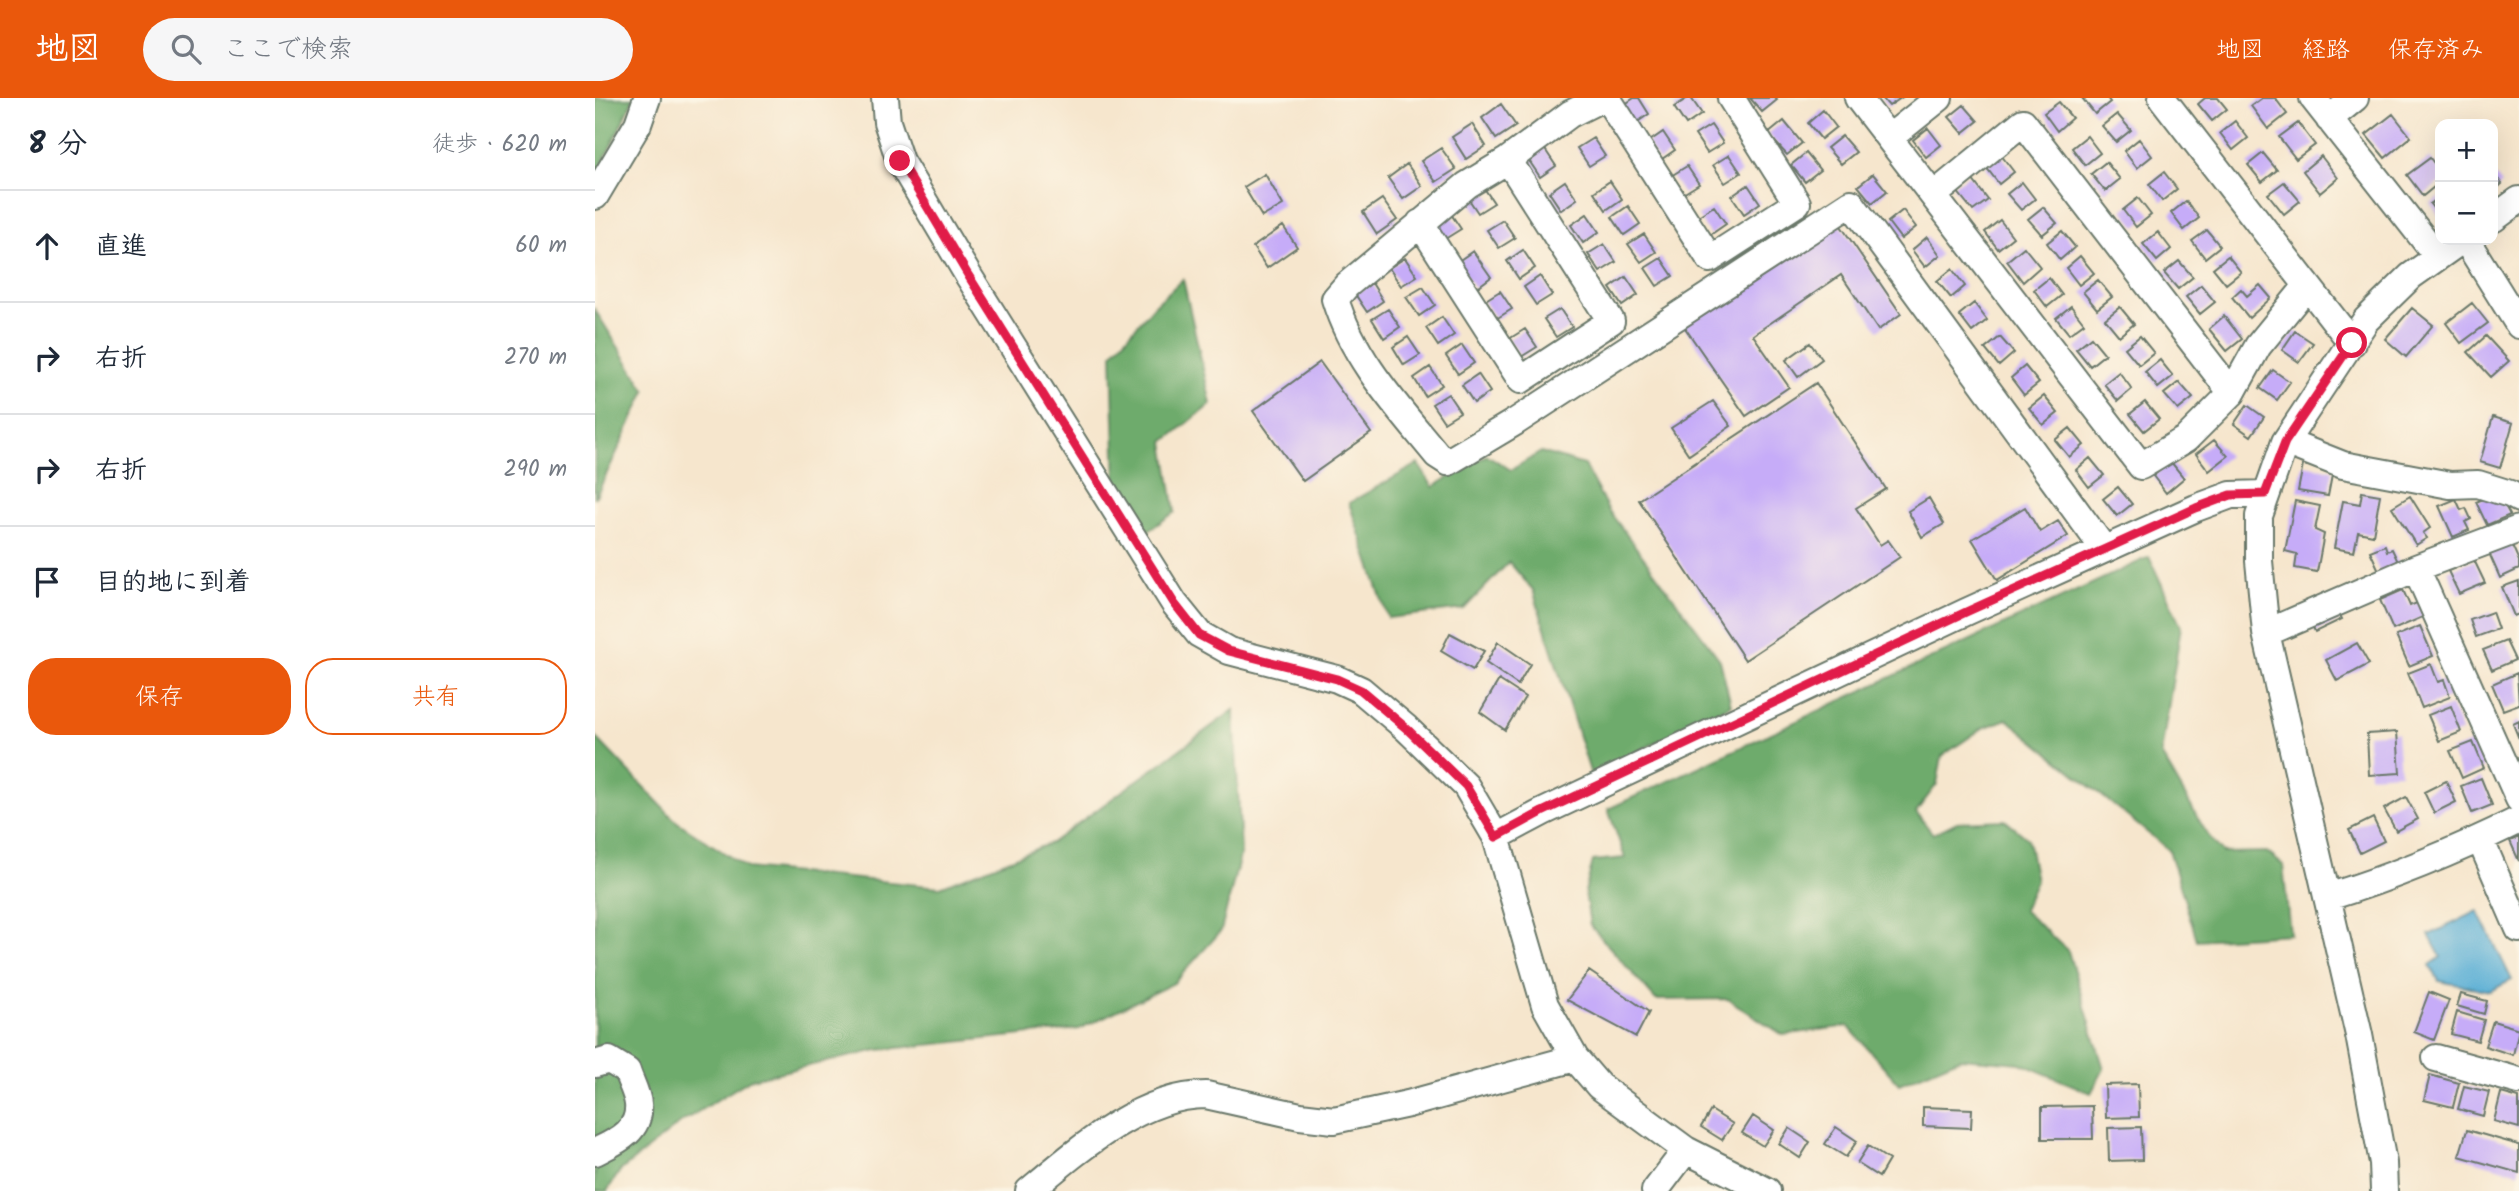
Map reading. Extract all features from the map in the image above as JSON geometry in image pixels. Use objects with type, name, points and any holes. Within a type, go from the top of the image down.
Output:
[{"type":"street","points":[[595,196],[638,124],[647,98]]},
{"type":"street","points":[[885,98],[887,122],[900,161],[968,275],[1174,603],[1199,635],[1229,651],[1337,679],[1361,690],[1406,728],[1466,786],[1496,837],[1545,1005],[1575,1058],[1599,1086],[1686,1150],[1767,1191]]},
{"type":"street","points":[[1731,98],[1797,203],[1710,259],[1605,98],[1570,114],[1508,160],[1467,185],[1347,285],[1335,299],[1343,325],[1368,368],[1437,455],[1448,462],[1515,422],[1851,203],[2104,549]]},
{"type":"street","points":[[1858,98],[2141,466],[2186,439],[2232,393],[2258,346],[2307,286]]},
{"type":"street","points":[[1889,138],[1939,98]]},
{"type":"street","points":[[2162,98],[2352,343]]},
{"type":"street","points":[[2313,98],[2438,257]]},
{"type":"street","points":[[2329,119],[2355,98]]},
{"type":"street","points":[[1934,195],[2023,122],[2232,393]]},
{"type":"street","points":[[1420,223],[1521,380],[1611,321],[1508,160]]},
{"type":"street","points":[[2498,215],[2519,200]]},
{"type":"street","points":[[2384,1191],[2383,1163],[2359,1034],[2266,634],[2259,561],[2259,516],[2285,442],[2366,320],[2411,276],[2456,245]]},
{"type":"street","points":[[2467,245],[2519,325]]},
{"type":"street","points":[[2285,442],[2343,465],[2450,485],[2478,484],[2519,499]]},
{"type":"street","points":[[1496,837],[1542,812],[2104,549],[2231,495],[2265,494]]},
{"type":"street","points":[[2266,634],[2416,568],[2519,529]]},
{"type":"street","points":[[2416,568],[2519,799]]},
{"type":"street","points":[[2328,897],[2480,839],[2519,820]]},
{"type":"street","points":[[2480,839],[2519,929]]},
{"type":"street","points":[[1030,1191],[1085,1145],[1142,1112],[1190,1095],[1206,1095],[1300,1116],[1334,1120],[1408,1104],[1575,1058]]},
{"type":"street","points":[[2436,1058],[2519,1081]]},
{"type":"street","points":[[595,1064],[609,1060],[627,1071],[638,1105],[635,1123],[624,1138],[595,1152]]},
{"type":"street","points":[[1655,1191],[1686,1150]]},
{"type":"green space","points":[[595,98],[634,98],[595,179]]},
{"type":"green space","points":[[1183,279],[1211,404],[1164,442],[1175,512],[1146,532],[1116,488],[1112,354],[1154,306]]},
{"type":"green space","points":[[595,310],[646,391],[595,498]]},
{"type":"green space","points":[[1541,452],[1584,465],[1609,511],[1720,660],[1731,705],[1591,775],[1533,590],[1509,562],[1464,609],[1388,618],[1349,503],[1418,464],[1433,487],[1487,455],[1511,470]]},
{"type":"green space","points":[[2149,557],[2181,626],[2161,754],[2207,834],[2223,853],[2267,852],[2283,865],[2290,934],[2197,940],[2169,850],[2007,719],[1983,728],[1942,756],[1937,784],[1916,812],[1933,834],[1957,822],[2005,820],[2028,839],[2036,881],[2023,910],[2068,951],[2104,1069],[2091,1093],[2020,1063],[1960,1058],[1899,1084],[1848,1026],[1783,1035],[1728,999],[1656,1000],[1590,925],[1585,892],[1593,861],[1625,858],[1608,809]]},
{"type":"green space","points":[[1234,710],[1241,852],[1221,931],[1174,983],[1079,1029],[878,1050],[751,1079],[683,1121],[620,1171],[607,1191],[595,1191],[595,736],[676,821],[747,868],[940,887],[1051,843]]},
{"type":"water","points":[[2478,911],[2512,980],[2490,991],[2439,981],[2430,965],[2441,957],[2429,935]]},
{"type":"building","points":[[1634,98],[1639,98],[1649,114],[1633,125],[1621,107]]},
{"type":"building","points":[[1691,98],[1702,114],[1686,125],[1674,107]]},
{"type":"building","points":[[1750,98],[1775,98],[1777,100],[1762,112]]},
{"type":"building","points":[[1882,98],[1901,98],[1889,106]]},
{"type":"building","points":[[2082,98],[2107,98],[2110,102],[2095,114]]},
{"type":"building","points":[[2205,98],[2218,98],[2227,109],[2212,121],[2198,104]]},
{"type":"building","points":[[2262,98],[2275,98],[2287,114],[2268,129],[2251,106]]},
{"type":"building","points":[[2059,102],[2072,118],[2057,131],[2044,113]]},
{"type":"building","points":[[1501,104],[1516,126],[1496,139],[1482,118]]},
{"type":"building","points":[[1964,105],[1978,121],[1963,133],[1949,117]]},
{"type":"building","points":[[1823,110],[1836,127],[1821,139],[1808,123]]},
{"type":"building","points":[[2117,114],[2131,130],[2116,142],[2102,126]]},
{"type":"building","points":[[2393,114],[2411,137],[2385,158],[2366,135]]},
{"type":"building","points":[[1784,121],[1802,143],[1787,155],[1768,134]]},
{"type":"building","points":[[2235,121],[2248,138],[2233,150],[2220,133]]},
{"type":"building","points":[[2298,123],[2315,145],[2296,159],[2279,137]]},
{"type":"building","points":[[1472,124],[1486,146],[1466,159],[1452,137]]},
{"type":"building","points":[[1711,125],[1723,143],[1707,153],[1695,135]]},
{"type":"building","points":[[1928,128],[1941,145],[1926,157],[1913,140]]},
{"type":"building","points":[[1663,132],[1675,150],[1659,161],[1647,143]]},
{"type":"building","points":[[1842,136],[1856,152],[1841,164],[1827,148]]},
{"type":"building","points":[[2087,136],[2100,153],[2085,165],[2072,148]]},
{"type":"building","points":[[1593,138],[1605,156],[1589,166],[1577,148]]},
{"type":"building","points":[[2139,139],[2152,156],[2137,168],[2124,151]]},
{"type":"building","points":[[1441,148],[1456,169],[1436,182],[1421,161]]},
{"type":"building","points":[[1544,148],[1556,166],[1540,177],[1528,159]]},
{"type":"building","points":[[1806,153],[1820,170],[1805,182],[1791,165]]},
{"type":"building","points":[[2263,153],[2277,170],[2262,182],[2248,165]]},
{"type":"building","points":[[1729,155],[1741,173],[1725,183],[1713,165]]},
{"type":"building","points":[[2001,155],[2014,172],[1999,184],[1986,167]]},
{"type":"building","points":[[2321,156],[2338,178],[2320,193],[2303,171]]},
{"type":"building","points":[[2430,158],[2435,164],[2435,186],[2423,196],[2407,175]]},
{"type":"building","points":[[2106,162],[2120,179],[2105,191],[2091,174]]},
{"type":"building","points":[[1407,164],[1422,186],[1403,199],[1388,178]]},
{"type":"building","points":[[1687,166],[1699,184],[1683,194],[1671,176]]},
{"type":"building","points":[[2164,172],[2177,189],[2162,201],[2149,184]]},
{"type":"building","points":[[1265,174],[1283,205],[1262,217],[1244,187]]},
{"type":"building","points":[[1873,174],[1887,191],[1872,203],[1858,186]]},
{"type":"building","points":[[1969,175],[1988,200],[1973,211],[1953,186]]},
{"type":"building","points":[[1565,181],[1577,199],[1561,210],[1549,192]]},
{"type":"building","points":[[1610,181],[1622,199],[1606,210],[1594,192]]},
{"type":"building","points":[[2022,182],[2035,199],[2021,210],[2007,194]]},
{"type":"building","points":[[2284,182],[2300,201],[2284,214],[2268,194]]},
{"type":"building","points":[[1482,185],[1494,203],[1478,213],[1466,195]]},
{"type":"building","points":[[1748,185],[1760,203],[1744,214],[1732,196]]},
{"type":"building","points":[[2138,198],[2151,215],[2136,227],[2123,210]]},
{"type":"building","points":[[1382,199],[1397,220],[1377,234],[1363,212]]},
{"type":"building","points":[[2186,201],[2199,218],[2184,230],[2171,213]]},
{"type":"building","points":[[1628,206],[1640,224],[1624,235],[1612,217]]},
{"type":"building","points":[[1714,206],[1726,224],[1710,235],[1698,216]]},
{"type":"building","points":[[2043,207],[2057,223],[2042,235],[2028,219]]},
{"type":"building","points":[[1903,210],[1916,227],[1901,239],[1888,222]]},
{"type":"building","points":[[1449,211],[1461,229],[1445,239],[1433,221]]},
{"type":"building","points":[[1587,214],[1599,232],[1583,243],[1571,225]]},
{"type":"building","points":[[1503,220],[1515,238],[1499,248],[1487,230]]},
{"type":"building","points":[[1837,220],[1901,314],[1878,330],[1841,275],[1753,335],[1789,387],[1746,416],[1683,325]]},
{"type":"building","points":[[2000,220],[2013,237],[1998,249],[1985,232]]},
{"type":"building","points":[[1283,226],[1297,247],[1267,268],[1253,247]]},
{"type":"building","points":[[2207,230],[2220,246],[2205,258],[2192,241]]},
{"type":"building","points":[[2062,231],[2075,247],[2060,260],[2047,243]]},
{"type":"building","points":[[2158,232],[2171,249],[2157,261],[2143,244]]},
{"type":"building","points":[[1644,234],[1656,252],[1641,262],[1628,244]]},
{"type":"building","points":[[1927,237],[1940,255],[1925,267],[1912,250]]},
{"type":"building","points":[[1604,244],[1616,262],[1600,272],[1588,254]]},
{"type":"building","points":[[2024,247],[2040,267],[2023,282],[2007,261]]},
{"type":"building","points":[[1523,250],[1535,268],[1519,279],[1507,261]]},
{"type":"building","points":[[1473,251],[1491,277],[1475,289],[1457,262]]},
{"type":"building","points":[[2080,256],[2094,273],[2079,285],[2066,268]]},
{"type":"building","points":[[2228,256],[2241,272],[2226,284],[2213,268]]},
{"type":"building","points":[[1405,258],[1417,276],[1401,286],[1389,268]]},
{"type":"building","points":[[1661,258],[1673,276],[1657,286],[1645,268]]},
{"type":"building","points":[[2179,261],[2193,277],[2178,289],[2164,273]]},
{"type":"building","points":[[1952,269],[1965,286],[1951,298],[1937,281]]},
{"type":"building","points":[[1540,276],[1552,295],[1536,305],[1524,287]]},
{"type":"building","points":[[1626,277],[1638,295],[1622,306],[1610,288]]},
{"type":"building","points":[[2049,278],[2062,295],[2047,307],[2034,290]]},
{"type":"building","points":[[2098,280],[2112,297],[2097,309],[2083,292]]},
{"type":"building","points":[[1372,283],[1383,301],[1367,312],[1355,294]]},
{"type":"building","points":[[2201,285],[2215,302],[2200,314],[2186,297]]},
{"type":"building","points":[[2260,285],[2271,298],[2249,318],[2232,297],[2241,289],[2247,296]]},
{"type":"building","points":[[1423,287],[1435,305],[1419,316],[1406,297]]},
{"type":"building","points":[[1500,291],[1512,309],[1496,319],[1484,301]]},
{"type":"building","points":[[1974,303],[1987,320],[1972,332],[1959,315]]},
{"type":"building","points":[[2472,303],[2488,323],[2461,343],[2446,323]]},
{"type":"building","points":[[2071,306],[2084,323],[2069,334],[2056,318]]},
{"type":"building","points":[[2120,307],[2134,324],[2119,336],[2105,319]]},
{"type":"building","points":[[2412,308],[2433,325],[2406,357],[2385,339]]},
{"type":"building","points":[[1388,309],[1400,327],[1384,338],[1372,319]]},
{"type":"building","points":[[1560,309],[1572,327],[1556,337],[1544,319]]},
{"type":"building","points":[[2224,316],[2242,339],[2227,351],[2209,329]]},
{"type":"building","points":[[1442,317],[1454,335],[1438,346],[1426,328]]},
{"type":"building","points":[[1525,329],[1537,347],[1521,357],[1509,339]]},
{"type":"building","points":[[2295,331],[2313,343],[2299,362],[2282,350]]},
{"type":"building","points":[[2140,336],[2154,353],[2139,365],[2125,348]]},
{"type":"building","points":[[2486,336],[2509,361],[2491,377],[2468,352]]},
{"type":"building","points":[[1408,337],[1420,355],[1404,365],[1393,347]]},
{"type":"building","points":[[2000,337],[2014,353],[1999,366],[1985,349]]},
{"type":"building","points":[[2091,337],[2105,354],[2090,366],[2076,349]]},
{"type":"building","points":[[1810,343],[1822,359],[1798,377],[1786,360]]},
{"type":"building","points":[[1462,345],[1474,363],[1458,374],[1446,356]]},
{"type":"building","points":[[2160,360],[2173,376],[2158,388],[2145,372]]},
{"type":"building","points":[[1320,362],[1371,433],[1303,481],[1253,411]]},
{"type":"building","points":[[2025,366],[2039,383],[2024,395],[2011,378]]},
{"type":"building","points":[[1430,367],[1442,385],[1425,396],[1414,378]]},
{"type":"building","points":[[2273,370],[2290,382],[2277,400],[2260,388]]},
{"type":"building","points":[[2119,372],[2132,389],[2118,401],[2104,384]]},
{"type":"building","points":[[1478,374],[1490,392],[1474,403],[1462,385]]},
{"type":"building","points":[[2179,382],[2193,398],[2178,410],[2164,394]]},
{"type":"building","points":[[1816,383],[1886,489],[1856,508],[1880,545],[1888,540],[1900,557],[1745,660],[1639,500]]},
{"type":"building","points":[[1448,394],[1460,412],[1444,422],[1432,404]]},
{"type":"building","points":[[2044,396],[2058,413],[2043,425],[2029,408]]},
{"type":"building","points":[[1713,401],[1731,426],[1689,455],[1671,428]]},
{"type":"building","points":[[2145,402],[2159,419],[2144,431],[2130,414]]},
{"type":"building","points":[[2247,405],[2264,417],[2251,436],[2234,424]]},
{"type":"building","points":[[2493,417],[2513,423],[2500,468],[2480,462]]},
{"type":"building","points":[[2070,428],[2084,445],[2069,457],[2055,440]]},
{"type":"building","points":[[2214,440],[2228,456],[2209,471],[2196,454]]},
{"type":"building","points":[[2090,458],[2104,475],[2089,487],[2076,470]]},
{"type":"building","points":[[2171,462],[2184,478],[2166,493],[2153,476]]},
{"type":"building","points":[[2303,465],[2333,470],[2328,496],[2298,491]]},
{"type":"building","points":[[2118,487],[2132,504],[2117,516],[2103,499]]},
{"type":"building","points":[[2362,492],[2380,495],[2373,535],[2358,532],[2354,552],[2334,548],[2343,501],[2360,504]]},
{"type":"building","points":[[2410,496],[2430,528],[2423,533],[2427,538],[2416,545],[2392,507]]},
{"type":"building","points":[[2490,496],[2503,502],[2510,515],[2487,525],[2476,502]]},
{"type":"building","points":[[1929,498],[1944,524],[1922,537],[1908,511]]},
{"type":"building","points":[[2456,499],[2461,510],[2466,508],[2471,519],[2465,522],[2469,530],[2453,537],[2439,506]]},
{"type":"building","points":[[2295,501],[2320,506],[2315,530],[2324,534],[2317,572],[2295,568],[2297,554],[2285,551]]},
{"type":"building","points":[[2025,507],[2040,532],[2058,521],[2068,536],[1997,580],[1972,539]]},
{"type":"building","points":[[2511,543],[2519,561],[2519,569],[2500,578],[2489,553]]},
{"type":"building","points":[[2385,545],[2387,551],[2392,549],[2400,566],[2381,575],[2370,551]]},
{"type":"building","points":[[2474,560],[2485,583],[2459,594],[2448,571]]},
{"type":"building","points":[[2519,581],[2519,614],[2514,616],[2502,587]]},
{"type":"building","points":[[2403,590],[2410,606],[2419,602],[2425,616],[2393,630],[2380,600]]},
{"type":"building","points":[[2336,607],[2342,619],[2315,632],[2310,620]]},
{"type":"building","points":[[2492,612],[2498,629],[2476,637],[2470,620]]},
{"type":"building","points":[[2420,626],[2433,656],[2409,666],[2396,636]]},
{"type":"building","points":[[1450,633],[1484,651],[1473,670],[1441,651]]},
{"type":"building","points":[[2506,641],[2515,660],[2492,670],[2483,650]]},
{"type":"building","points":[[1498,642],[1530,664],[1518,685],[1486,663]]},
{"type":"building","points":[[2357,643],[2369,664],[2337,681],[2326,660]]},
{"type":"building","points":[[2431,664],[2438,682],[2444,680],[2450,697],[2422,708],[2408,673]]},
{"type":"building","points":[[2517,673],[2519,704],[2503,710],[2492,684]]},
{"type":"building","points":[[1499,680],[1525,697],[1505,730],[1480,712]]},
{"type":"building","points":[[2451,706],[2461,732],[2439,741],[2428,715]]},
{"type":"building","points":[[2519,721],[2519,739],[2513,724]]},
{"type":"building","points":[[2397,732],[2400,773],[2369,775],[2367,734]]},
{"type":"building","points":[[2473,742],[2484,768],[2462,778],[2450,751]]},
{"type":"building","points":[[2481,778],[2492,805],[2472,813],[2461,786]]},
{"type":"building","points":[[2446,781],[2456,802],[2434,813],[2424,792]]},
{"type":"building","points":[[2406,797],[2418,819],[2396,831],[2384,809]]},
{"type":"building","points":[[2373,818],[2384,841],[2360,853],[2349,830]]},
{"type":"building","points":[[2519,837],[2519,861],[2510,841]]},
{"type":"building","points":[[1589,971],[1649,1012],[1636,1037],[1567,1000]]},
{"type":"building","points":[[2429,992],[2449,1000],[2434,1040],[2414,1032]]},
{"type":"building","points":[[2461,994],[2487,1001],[2484,1014],[2457,1006]]},
{"type":"building","points":[[2457,1012],[2484,1020],[2478,1041],[2451,1034]]},
{"type":"building","points":[[2493,1021],[2519,1029],[2513,1055],[2485,1046]]},
{"type":"building","points":[[2430,1075],[2459,1083],[2453,1107],[2424,1100]]},
{"type":"building","points":[[2138,1084],[2139,1117],[2106,1118],[2105,1085]]},
{"type":"building","points":[[2464,1086],[2489,1092],[2483,1116],[2458,1109]]},
{"type":"building","points":[[2501,1093],[2519,1098],[2519,1128],[2494,1121]]},
{"type":"building","points":[[2092,1106],[2093,1139],[2042,1139],[2042,1107]]},
{"type":"building","points":[[1923,1107],[1972,1109],[1971,1128],[1923,1126]]},
{"type":"building","points":[[1711,1110],[1733,1124],[1722,1140],[1701,1127]]},
{"type":"building","points":[[1753,1116],[1774,1130],[1763,1146],[1742,1133]]},
{"type":"building","points":[[1836,1127],[1857,1141],[1846,1157],[1825,1144]]},
{"type":"building","points":[[2141,1127],[2142,1160],[2109,1161],[2108,1128]]},
{"type":"building","points":[[1789,1128],[1810,1142],[1800,1158],[1779,1144]]},
{"type":"building","points":[[2467,1130],[2519,1145],[2519,1173],[2459,1156]]},
{"type":"building","points":[[1868,1146],[1889,1160],[1879,1177],[1857,1163]]},
{"type":"route","points":[[900,161],[968,275],[1174,603],[1199,635],[1229,651],[1337,679],[1361,690],[1406,728],[1466,786],[1496,837],[1542,812],[1966,612],[2196,508],[2231,495],[2265,494],[2285,442],[2352,343]]}]
